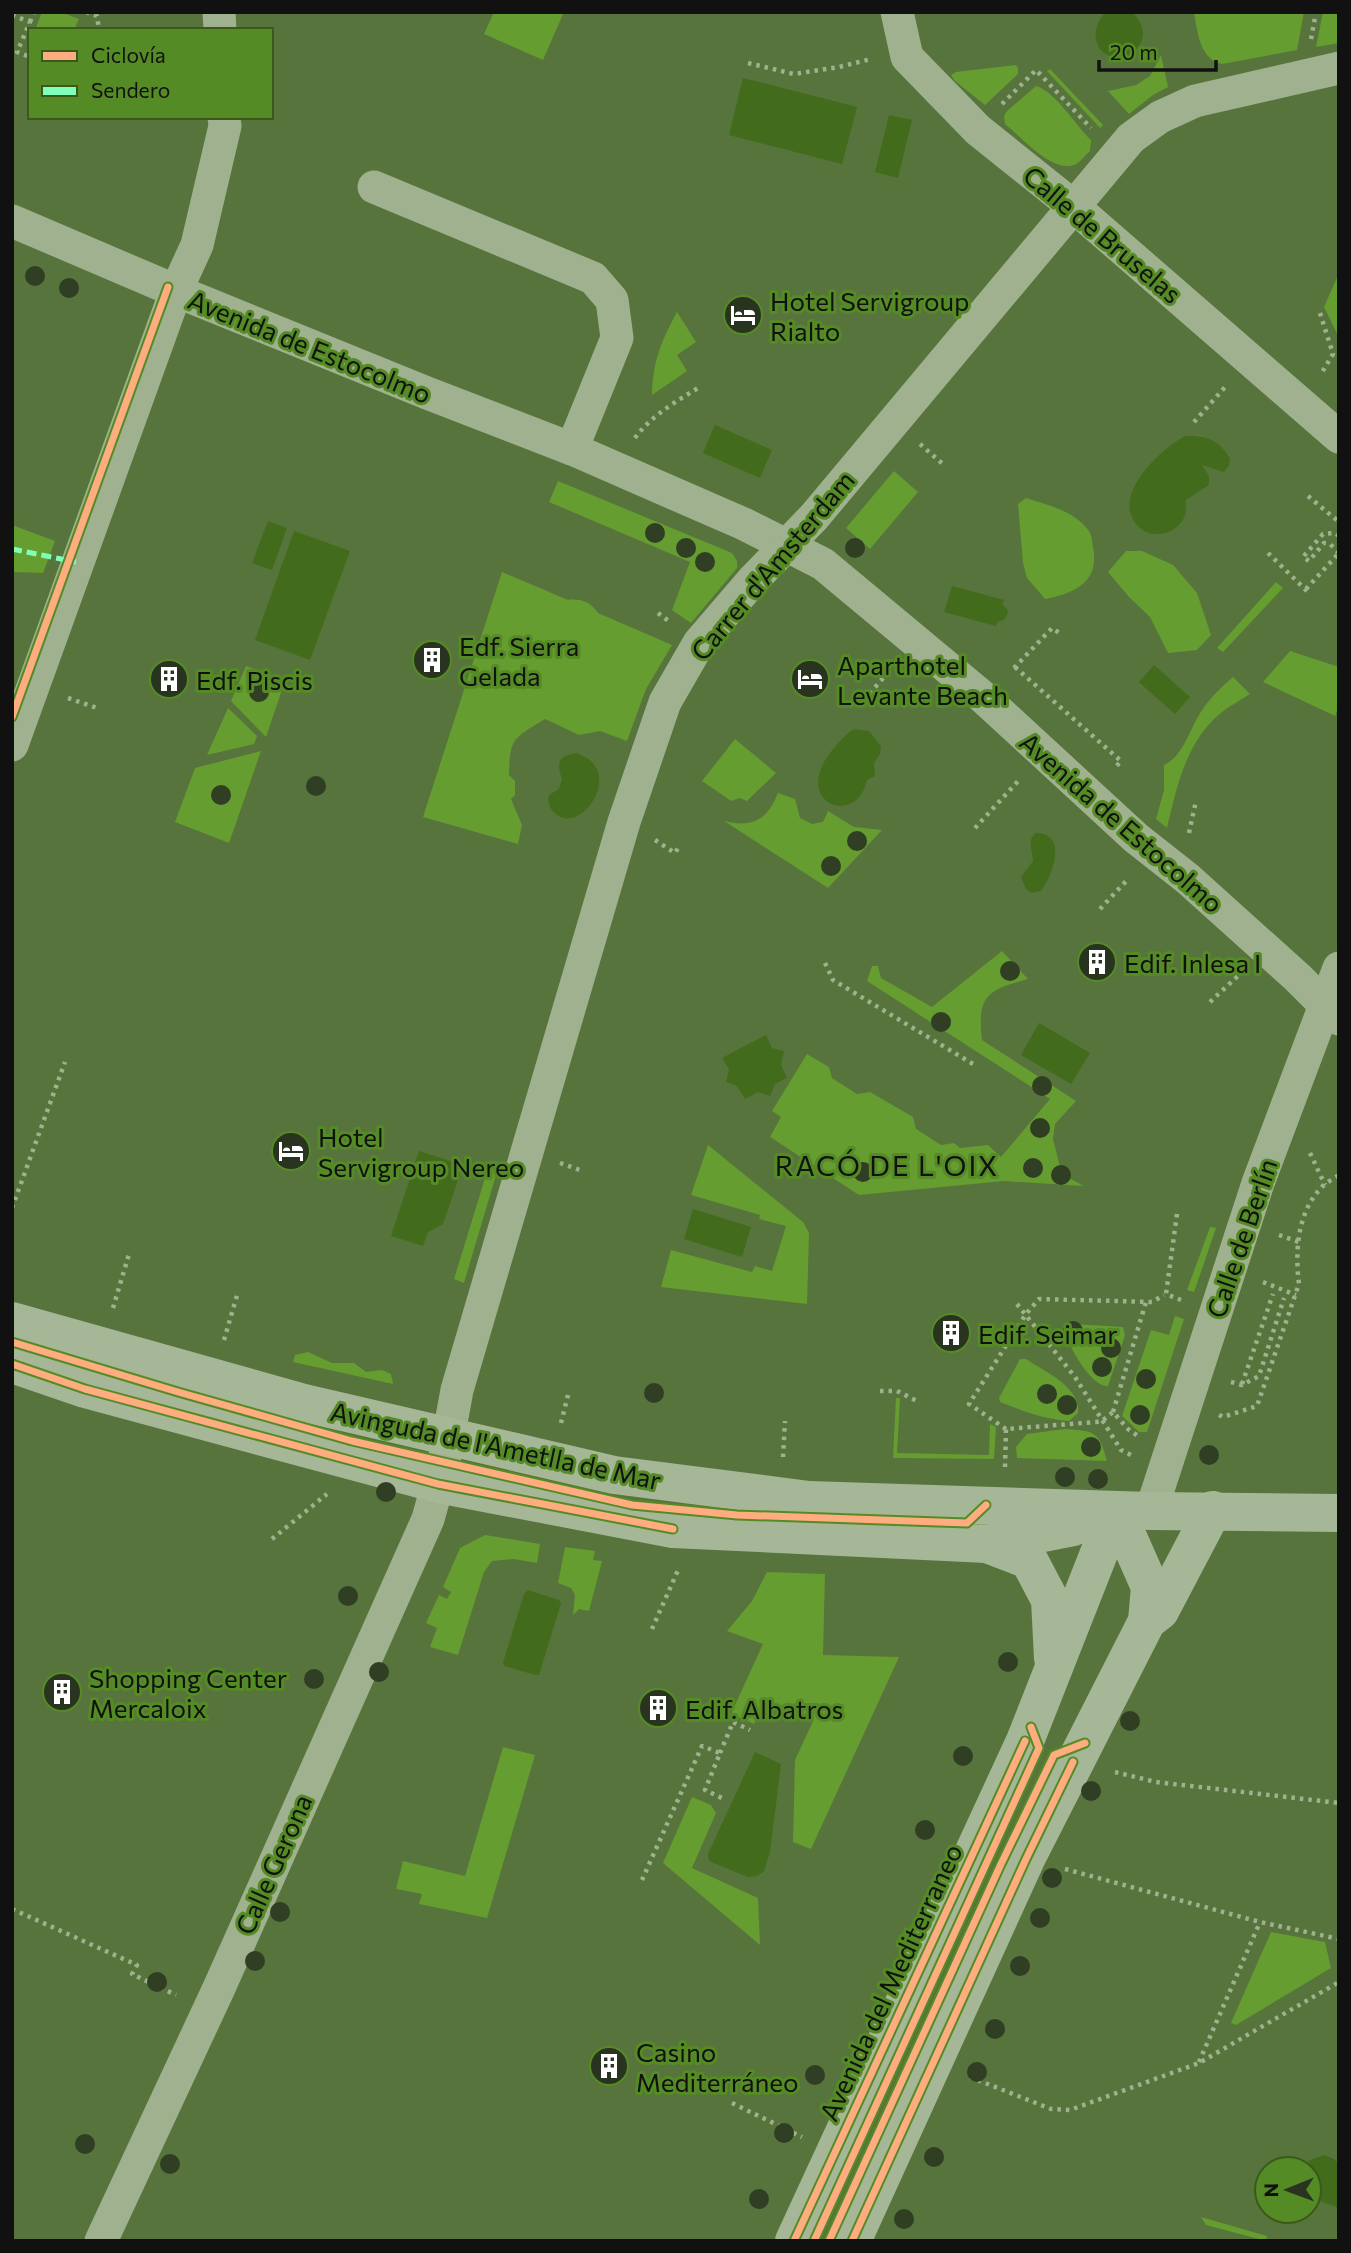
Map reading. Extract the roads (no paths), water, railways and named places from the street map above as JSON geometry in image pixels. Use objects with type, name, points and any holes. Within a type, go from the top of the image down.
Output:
[{"type":"street","name":"Calle de Bruselas","points":[[897,12],[907,57],[978,130],[1073,206],[1339,437]]},
{"type":"street","name":"Carrer d'Amsterdam","points":[[438,1484],[457,1390],[624,822],[665,702],[699,643],[814,517],[1130,138],[1160,117],[1195,101],[1339,68]]},
{"type":"street","points":[[12,745],[176,291],[197,245],[225,126],[224,119]]},
{"type":"street","points":[[374,187],[593,278],[612,300],[617,338],[572,449]]},
{"type":"street","name":"Avenida de Estocolmo","points":[[12,221],[176,291],[572,449],[787,544],[824,564],[984,698],[1136,838],[1188,879],[1274,956],[1332,1012]]},
{"type":"street","name":"Calle de Berlín","points":[[1133,1510],[1172,1449],[1258,1183],[1332,1012],[1339,968]]},
{"type":"street","name":"Avinguda de l'Ametlla de Mar","points":[[12,1321],[304,1403],[614,1475],[809,1500],[1339,1513]]},
{"type":"street","name":"Avinguda de l'Ametlla de Mar","points":[[12,1364],[85,1389],[438,1484],[660,1527],[987,1544],[1073,1527],[1133,1510]]},
{"type":"street","name":"Calle Gerona","points":[[101,2241],[208,2010],[428,1519],[438,1484]]},
{"type":"street","points":[[852,2241],[1026,1859],[1147,1621],[1150,1587],[1141,1568],[1133,1510]]},
{"type":"street","name":"Avenida del Mediterraneo","points":[[794,2241],[1026,1741],[1091,1577],[1133,1510]]},
{"type":"street","points":[[1147,1621],[1160,1611],[1213,1510]]},
{"type":"street","name":"Avinguda de l'Ametlla de Mar","points":[[987,1544],[1029,1560],[1045,1590],[1050,1600],[1053,1670]]},
{"type":"street","points":[[1091,1577],[1107,1564],[1124,1559],[1141,1568]]},
{"type":"place","name":"Hotel Servigroup Rialto","points":[[743,315]]},
{"type":"place","name":"Edf. Sierra Gelada","points":[[432,660]]},
{"type":"place","name":"Edf. Piscis","points":[[169,679]]},
{"type":"place","name":"Aparthotel Levante Beach","points":[[810,679]]},
{"type":"place","name":"Edif. Inlesa I","points":[[1097,962]]},
{"type":"place","name":"Hotel Servigroup Nereo","points":[[291,1151]]},
{"type":"place","name":"Edif. Seimar","points":[[951,1333]]},
{"type":"place","name":"Shopping Center Mercaloix","points":[[62,1692]]},
{"type":"place","name":"Edif. Albatros","points":[[658,1708]]},
{"type":"place","name":"Casino Mediterráneo","points":[[609,2066]]},
{"type":"district","name":"RACÓ DE L'OIX","points":[[887,1165]]}]
